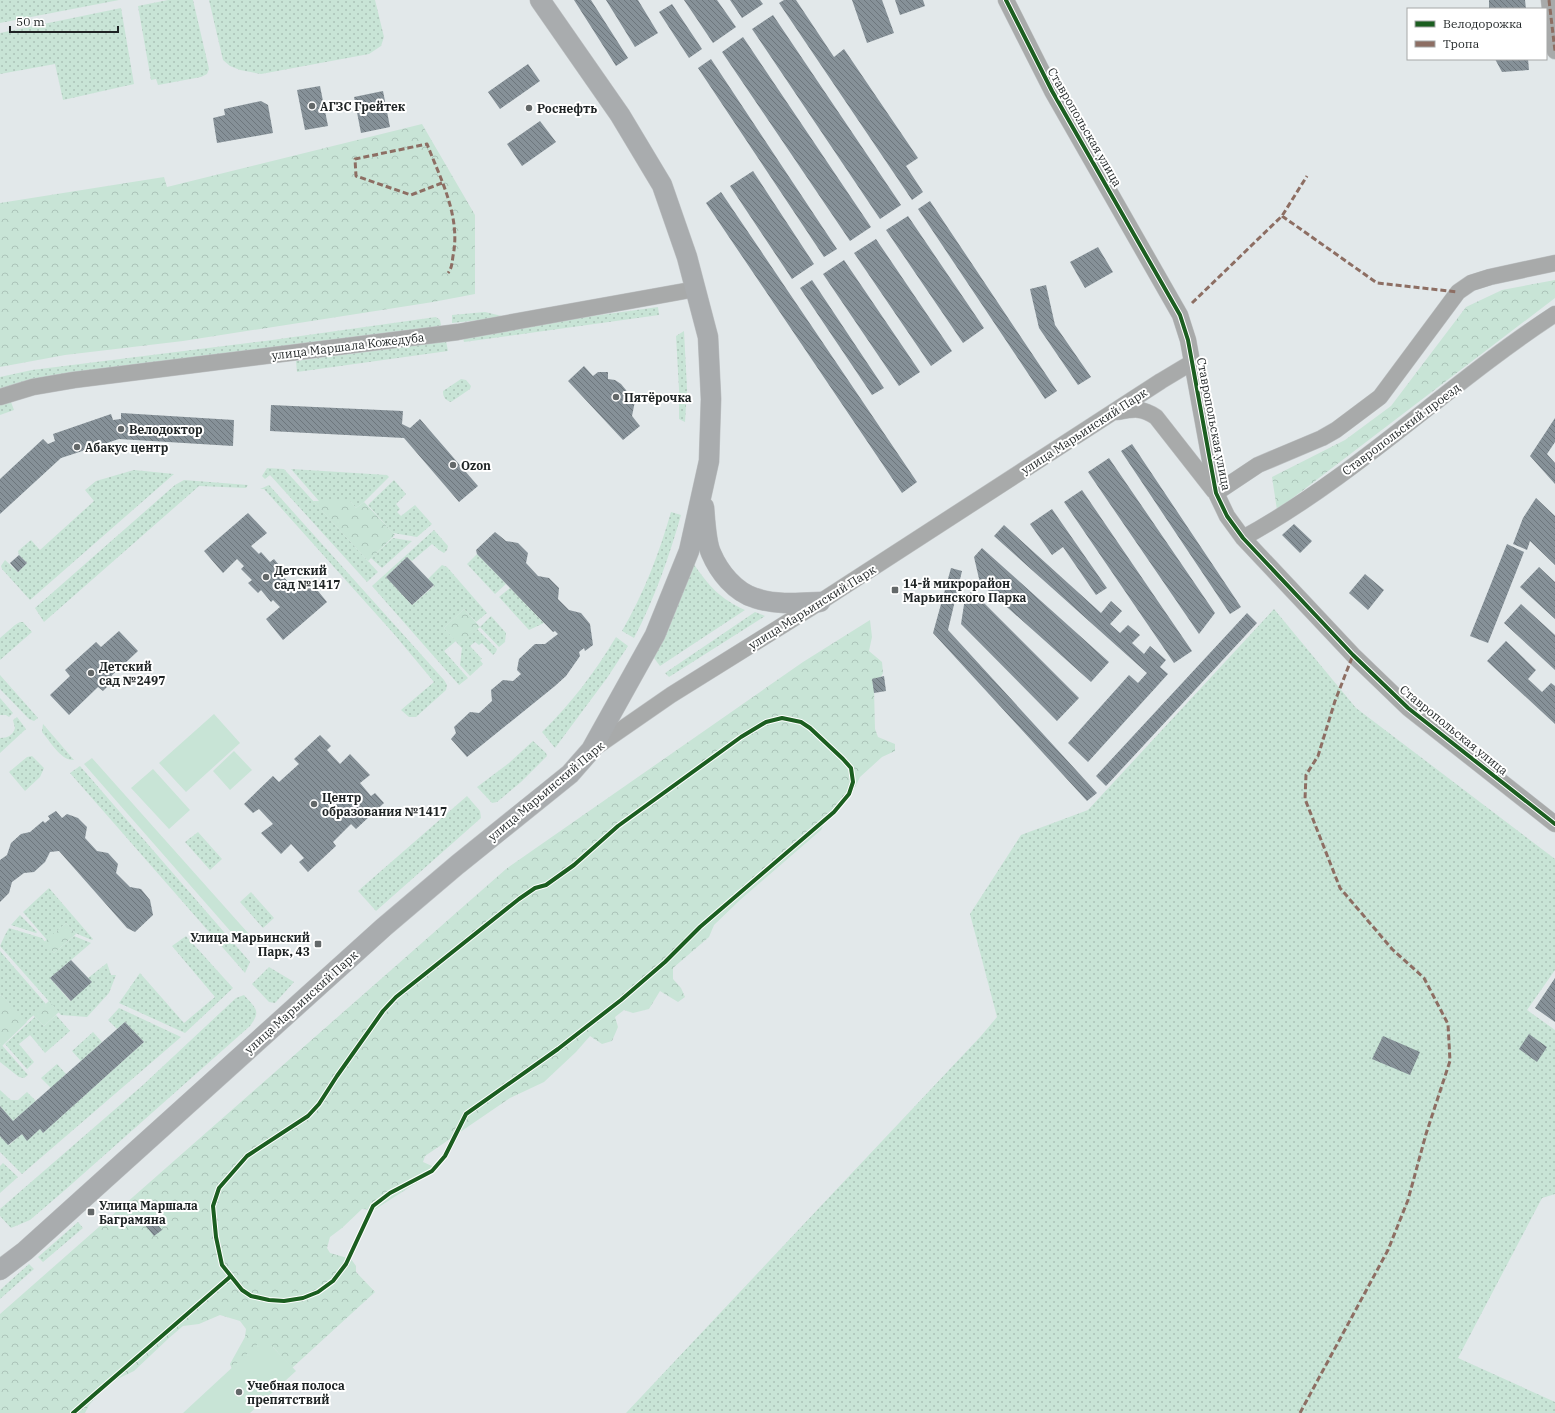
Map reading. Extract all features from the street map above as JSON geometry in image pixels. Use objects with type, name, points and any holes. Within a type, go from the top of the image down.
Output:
[{"type":"main road","points":[[540,0],[620,115],[662,185],[687,257],[708,337],[711,398],[709,461],[689,551],[655,635],[591,750]]},
{"type":"main road","points":[[703,489],[705,520],[710,552],[723,574],[738,590],[755,598],[766,601],[791,603],[820,602]]},
{"type":"main road","name":"улица Марьинский Парк","points":[[1,1267],[30,1246],[384,927],[457,865],[570,774],[591,750]]},
{"type":"street","name":"Ставропольская улица","points":[[1006,0],[1052,92],[1180,315],[1188,340],[1216,493],[1227,516],[1243,538],[1353,655],[1408,708],[1555,824]]},
{"type":"street","points":[[1549,0],[1555,51]]},
{"type":"street","points":[[1113,412],[1135,409],[1148,411],[1156,417],[1216,493],[1258,465],[1322,438],[1336,430],[1380,397],[1458,292],[1471,283],[1490,277],[1555,263]]},
{"type":"street","name":"улица Маршала Кожедуба","points":[[0,397],[33,387],[74,380],[458,332],[696,289]]},
{"type":"street","name":"Ставропольский проезд","points":[[1243,538],[1272,522],[1336,479],[1521,336],[1555,314]]},
{"type":"street","name":"улица Марьинский Парк","points":[[591,750],[671,695],[820,602],[1191,363]]},
{"type":"green space","points":[[0,0],[119,0],[0,23]]},
{"type":"green space","points":[[168,0],[193,0],[209,69],[207,74],[201,77],[158,85],[156,79],[151,80],[138,6]]},
{"type":"green space","points":[[209,0],[375,0],[384,37],[381,46],[369,54],[261,74],[240,70],[230,66],[223,60]]},
{"type":"green space","points":[[121,8],[134,84],[63,100],[55,64],[0,74],[0,33]]},
{"type":"green space","points":[[422,124],[475,215],[475,294],[433,302],[183,341],[65,355],[0,367],[0,203],[164,177],[167,187]]},
{"type":"green space","points":[[1555,280],[1555,298],[1277,510],[1272,477],[1345,440],[1391,406],[1466,307],[1502,290]]},
{"type":"green space","points":[[658,307],[659,315],[464,342],[462,334]]},
{"type":"green space","points":[[485,312],[506,317],[452,323],[452,315]]},
{"type":"green space","points":[[436,317],[440,320],[441,325],[439,328],[0,390],[0,377],[32,370],[265,341]]},
{"type":"green space","points":[[684,331],[687,389],[685,422],[679,419],[676,336]]},
{"type":"green space","points":[[446,341],[448,351],[297,372],[296,361]]},
{"type":"green space","points":[[461,379],[466,380],[471,386],[470,389],[451,402],[447,400],[444,397],[443,391]]},
{"type":"green space","points":[[11,402],[14,410],[0,415],[0,405]]},
{"type":"green space","points":[[267,468],[284,469],[378,572],[367,582],[270,475],[265,479],[262,476]]},
{"type":"green space","points":[[291,469],[387,475],[389,477],[356,508],[350,501],[319,501]]},
{"type":"green space","points":[[134,470],[174,474],[30,600],[2,569],[1,566],[5,560],[18,572],[27,563],[19,555],[18,551],[31,540],[40,550],[94,501],[85,490],[96,481]]},
{"type":"green space","points":[[184,480],[248,485],[246,488],[199,486],[44,622],[35,608],[175,485]]},
{"type":"green space","points":[[394,480],[406,494],[396,504],[400,509],[397,512],[401,516],[415,505],[432,524],[417,537],[393,533],[368,505]]},
{"type":"green space","points":[[269,485],[444,680],[447,685],[446,690],[416,717],[409,717],[401,710],[434,682],[394,634],[264,489],[260,489]]},
{"type":"green space","points":[[313,501],[350,501],[356,508],[364,502],[395,535],[368,561]]},
{"type":"green space","points":[[671,512],[681,515],[655,593],[634,638],[622,631],[650,573]]},
{"type":"green space","points":[[434,530],[448,546],[444,553],[432,544],[412,561],[407,557],[386,577],[412,605],[434,586],[428,579],[442,565],[447,567],[487,613],[476,622],[464,609],[444,628],[456,641],[444,651],[468,678],[459,685],[372,586]]},
{"type":"green space","points":[[393,538],[412,541],[382,568],[371,558]]},
{"type":"green space","points":[[477,554],[506,584],[495,594],[467,564]]},
{"type":"green space","points":[[693,563],[715,591],[728,601],[745,610],[660,666],[654,658]]},
{"type":"green space","points":[[510,588],[544,623],[529,630],[499,597]]},
{"type":"green space","points":[[464,609],[480,627],[459,645],[444,628]]},
{"type":"green space","points":[[1274,609],[1356,708],[1555,859],[1555,970],[1527,1010],[1555,1030],[1555,1194],[1542,1198],[1458,1358],[1555,1402],[1555,1413],[626,1413],[981,1036],[997,1017],[970,914],[1021,835],[1088,810]]},
{"type":"green space","points":[[755,612],[765,616],[669,677],[665,673]]},
{"type":"green space","points":[[491,616],[506,633],[505,642],[499,647],[480,627]]},
{"type":"green space","points":[[870,620],[872,637],[869,651],[882,662],[883,673],[874,689],[875,729],[878,737],[895,744],[895,751],[882,757],[860,777],[851,795],[826,819],[821,830],[740,900],[714,925],[709,937],[673,968],[673,979],[681,988],[685,997],[678,1002],[660,991],[649,1009],[633,1013],[624,1010],[615,1017],[618,1027],[612,1041],[602,1044],[590,1036],[576,1052],[544,1082],[510,1098],[425,1156],[423,1162],[432,1166],[424,1178],[374,1210],[362,1209],[330,1237],[327,1248],[330,1253],[351,1259],[356,1266],[356,1272],[375,1292],[292,1368],[273,1347],[234,1375],[230,1364],[245,1337],[246,1329],[240,1321],[220,1315],[199,1324],[183,1326],[134,1371],[107,1384],[89,1405],[85,1413],[0,1413],[0,1314],[506,869],[803,662]]},
{"type":"green space","points":[[20,622],[23,622],[32,632],[0,660],[0,638]]},
{"type":"green space","points":[[477,629],[497,649],[493,655],[482,643],[479,645],[475,642],[470,646],[482,659],[480,660],[483,664],[470,676],[460,665],[462,648],[459,645]]},
{"type":"green space","points":[[616,637],[628,646],[607,678],[555,748],[542,732],[582,687],[600,663]]},
{"type":"green space","points":[[0,675],[38,718],[34,721],[29,719],[0,689]]},
{"type":"green space","points":[[0,698],[13,713],[9,717],[6,715],[0,715]]},
{"type":"green space","points":[[214,714],[240,743],[186,792],[159,763]]},
{"type":"green space","points":[[17,717],[26,729],[0,753],[0,738],[8,737],[13,733],[15,728],[13,720]]},
{"type":"green space","points":[[43,724],[74,760],[65,757],[56,750],[42,732]]},
{"type":"green space","points":[[533,741],[546,753],[547,756],[521,782],[497,802],[492,803],[477,787],[509,763]]},
{"type":"green space","points":[[234,751],[252,770],[230,790],[213,771]]},
{"type":"green space","points":[[32,756],[44,768],[40,777],[25,791],[9,772],[27,757]]},
{"type":"green space","points":[[92,758],[248,933],[239,941],[84,764]]},
{"type":"green space","points":[[80,766],[250,962],[245,973],[70,773]]},
{"type":"green space","points":[[153,769],[190,810],[169,829],[131,788]]},
{"type":"green space","points":[[467,796],[480,811],[481,818],[376,911],[358,891]]},
{"type":"green space","points":[[198,832],[222,859],[210,870],[185,842]]},
{"type":"green space","points":[[49,888],[93,939],[92,940],[75,933],[66,923],[47,940],[23,912]]},
{"type":"green space","points":[[251,892],[274,918],[263,928],[240,902]]},
{"type":"green space","points":[[20,915],[37,932],[36,933],[11,925]]},
{"type":"green space","points":[[66,923],[76,934],[54,953],[44,942]]},
{"type":"green space","points":[[9,928],[42,938],[54,953],[74,936],[91,943],[50,978],[70,1001],[91,982],[88,978],[107,963],[111,975],[116,975],[109,993],[87,1017],[61,1015],[0,946]]},
{"type":"green space","points":[[186,936],[233,988],[185,1033],[119,1003],[140,973],[184,1023],[215,997],[172,946]]},
{"type":"green space","points":[[0,951],[46,1004],[26,1022],[1,995],[0,996]]},
{"type":"green space","points":[[269,967],[294,982],[275,1003],[269,1002],[252,984]]},
{"type":"green space","points":[[1,995],[27,1022],[2,1046],[0,1043]]},
{"type":"green space","points":[[244,995],[256,1009],[256,1016],[250,1026],[30,1220],[11,1228],[0,1216],[0,1209],[143,1085],[236,998]]},
{"type":"green space","points":[[49,1001],[59,1012],[44,1026],[33,1015]]},
{"type":"green space","points":[[119,1008],[181,1037],[22,1174],[0,1152],[0,1136],[9,1145],[22,1134],[27,1140],[40,1129],[43,1133],[144,1042],[125,1022],[117,1029],[108,1020]]},
{"type":"green space","points":[[56,1015],[70,1031],[45,1053],[30,1035],[19,1044],[34,1062],[27,1069],[5,1044],[35,1017],[44,1026]]},
{"type":"green space","points":[[93,1032],[102,1042],[81,1061],[72,1051]]},
{"type":"green space","points":[[0,1043],[28,1075],[24,1078],[19,1077],[0,1062]]},
{"type":"green space","points":[[57,1064],[66,1074],[51,1088],[41,1078]]},
{"type":"green space","points":[[0,1090],[11,1100],[18,1100],[27,1092],[36,1101],[13,1121],[0,1106]]},
{"type":"green space","points":[[3,1163],[18,1177],[0,1193],[0,1166]]},
{"type":"green space","points":[[78,1222],[83,1228],[43,1262],[38,1257]]},
{"type":"green space","points":[[29,1264],[34,1269],[0,1299],[0,1290]]},
{"type":"green space","name":"Учебная полоса препятствий","points":[[264,1338],[296,1371],[250,1413],[183,1413]]},
{"type":"building","points":[[574,0],[591,0],[628,58],[616,66]]},
{"type":"building","points":[[606,0],[638,0],[658,33],[635,47]]},
{"type":"building","points":[[684,0],[717,0],[736,27],[713,43]]},
{"type":"building","points":[[730,0],[760,0],[763,4],[742,18]]},
{"type":"building","points":[[784,0],[796,0],[834,57],[844,49],[918,158],[906,166],[923,192],[912,200],[779,3]]},
{"type":"building","points":[[852,0],[882,0],[894,33],[867,43]]},
{"type":"building","points":[[895,0],[923,0],[925,6],[900,15]]},
{"type":"building","points":[[1489,0],[1525,0],[1526,8],[1489,8]]},
{"type":"building","points":[[672,4],[702,49],[689,58],[659,12]]},
{"type":"building","points":[[773,15],[901,205],[880,219],[752,29]]},
{"type":"building","points":[[743,37],[871,227],[850,241],[722,52]]},
{"type":"building","points":[[711,59],[837,249],[824,257],[698,68]]},
{"type":"building","points":[[1496,60],[1528,60],[1529,70],[1502,72]]},
{"type":"building","points":[[528,64],[540,81],[500,109],[488,92]]},
{"type":"building","points":[[320,86],[328,126],[305,130],[297,90]]},
{"type":"building","points":[[383,91],[390,127],[361,133],[354,97]]},
{"type":"building","points":[[261,101],[268,105],[273,133],[217,143],[213,118],[225,115],[224,109]]},
{"type":"building","points":[[540,121],[556,142],[522,166],[507,144]]},
{"type":"building","points":[[753,171],[814,264],[792,279],[730,186]]},
{"type":"building","points":[[721,192],[917,482],[902,493],[706,203]]},
{"type":"building","points":[[930,201],[1057,391],[1045,399],[918,209]]},
{"type":"building","points":[[908,216],[984,328],[963,343],[886,230]]},
{"type":"building","points":[[876,239],[952,351],[931,366],[854,253]]},
{"type":"building","points":[[1098,247],[1113,272],[1085,288],[1070,262]]},
{"type":"building","points":[[844,260],[920,372],[899,386],[823,274]]},
{"type":"building","points":[[812,280],[884,388],[872,395],[800,288]]},
{"type":"building","points":[[1046,285],[1055,325],[1091,377],[1078,385],[1039,328],[1030,289]]},
{"type":"building","points":[[584,366],[593,376],[598,372],[608,372],[608,379],[615,380],[621,384],[629,396],[629,401],[635,401],[632,416],[640,426],[623,440],[568,381]]},
{"type":"building","points":[[271,405],[403,411],[402,424],[410,428],[420,419],[478,486],[459,502],[404,438],[270,431]]},
{"type":"building","points":[[121,413],[234,420],[233,446],[119,439],[61,458],[0,514],[0,479],[43,439],[48,444],[55,441],[53,434],[111,414],[113,420],[121,419]]},
{"type":"building","points":[[1555,418],[1555,442],[1547,454],[1555,463],[1555,484],[1530,456]]},
{"type":"building","points":[[1132,444],[1241,607],[1230,614],[1121,451]]},
{"type":"building","points":[[1109,458],[1215,613],[1199,634],[1088,472]]},
{"type":"building","points":[[1082,490],[1192,651],[1174,663],[1064,502]]},
{"type":"building","points":[[1536,498],[1555,516],[1555,565],[1530,541],[1527,550],[1513,544],[1523,518]]},
{"type":"building","points":[[1052,509],[1107,588],[1096,595],[1063,547],[1052,555],[1030,524]]},
{"type":"building","name":"Детский сад №1417","points":[[248,513],[267,533],[251,546],[259,554],[261,552],[270,562],[274,559],[284,571],[281,574],[290,584],[287,586],[294,594],[309,580],[327,602],[283,640],[266,619],[280,607],[273,600],[271,602],[261,590],[258,593],[248,583],[252,580],[241,569],[244,566],[237,559],[223,573],[204,551]]},
{"type":"building","points":[[1294,524],[1312,541],[1300,553],[1282,535]]},
{"type":"building","points":[[1004,525],[1101,613],[1111,601],[1122,611],[1110,624],[1120,633],[1128,625],[1140,635],[1132,643],[1144,654],[1150,646],[1166,660],[1160,667],[1168,674],[1088,762],[1068,743],[1129,675],[1138,683],[1147,673],[994,536]]},
{"type":"building","points":[[495,532],[506,541],[518,543],[528,553],[526,563],[538,576],[549,578],[559,588],[558,599],[569,610],[581,613],[590,624],[593,645],[585,651],[584,648],[579,652],[580,656],[566,676],[555,686],[467,757],[451,739],[456,733],[454,727],[470,712],[479,713],[492,701],[491,690],[503,680],[513,681],[521,674],[517,670],[519,659],[535,644],[545,644],[558,634],[555,631],[553,632],[477,554],[476,550]]},
{"type":"building","points":[[1507,544],[1524,552],[1488,643],[1470,636]]},
{"type":"building","points":[[982,548],[1109,662],[1091,682],[980,583],[974,557]]},
{"type":"building","points":[[19,555],[27,563],[18,572],[10,563]]},
{"type":"building","points":[[407,557],[434,585],[412,605],[386,577]]},
{"type":"building","points":[[1539,567],[1555,582],[1555,619],[1520,587]]},
{"type":"building","points":[[951,568],[962,571],[948,630],[1097,793],[1087,801],[933,633]]},
{"type":"building","points":[[1365,574],[1384,590],[1368,610],[1349,593]]},
{"type":"building","points":[[972,591],[1079,698],[1057,721],[961,624],[965,598]]},
{"type":"building","points":[[1521,604],[1555,635],[1555,670],[1504,623]]},
{"type":"building","points":[[1247,613],[1257,623],[1106,786],[1096,776]]},
{"type":"building","name":"Детский сад №2497","points":[[119,631],[138,651],[108,679],[111,683],[103,691],[98,687],[69,715],[50,695],[70,676],[65,670],[96,642],[101,647]]},
{"type":"building","points":[[1506,641],[1536,670],[1528,679],[1542,692],[1551,683],[1555,686],[1555,724],[1487,661]]},
{"type":"building","points":[[884,676],[886,691],[874,693],[872,679]]},
{"type":"building","name":"Центр образования №1417","points":[[320,735],[331,746],[327,750],[340,764],[350,754],[370,775],[360,783],[371,796],[375,793],[384,803],[356,829],[351,824],[333,842],[336,846],[308,872],[299,862],[304,858],[291,844],[281,854],[261,833],[273,824],[259,809],[253,813],[244,804],[273,776],[279,782],[299,764],[294,759]]},
{"type":"building","points":[[56,811],[62,818],[67,814],[78,818],[87,827],[85,838],[97,851],[108,853],[118,864],[116,873],[130,887],[141,889],[150,900],[153,915],[135,932],[127,928],[59,851],[50,852],[45,862],[34,872],[24,873],[12,882],[9,893],[0,902],[0,860],[7,855],[11,843],[21,834],[30,832],[43,821],[45,823],[50,819],[48,816]]},
{"type":"building","points":[[71,960],[92,982],[71,1001],[50,978]]},
{"type":"building","points":[[1555,978],[1555,1022],[1535,1008]]},
{"type":"building","points":[[125,1022],[144,1042],[43,1133],[40,1129],[27,1141],[22,1134],[8,1145],[0,1136],[0,1106],[13,1121]]},
{"type":"building","points":[[1529,1034],[1547,1047],[1537,1062],[1519,1049]]},
{"type":"building","points":[[1383,1036],[1420,1052],[1410,1075],[1372,1059]]},
{"type":"building","points":[[153,1219],[162,1230],[154,1236],[145,1225]]},
{"type":"marked path","points":[[1549,0],[1555,51]]},
{"type":"marked path","points":[[442,183],[411,195],[356,176],[355,159],[427,144],[443,185],[452,213],[455,241],[452,265],[448,273]]},
{"type":"marked path","points":[[1192,303],[1282,216],[1307,176]]},
{"type":"marked path","points":[[1282,216],[1377,283],[1458,292]]},
{"type":"marked path","points":[[1300,1413],[1388,1250],[1408,1200],[1426,1134],[1450,1061],[1448,1024],[1424,978],[1392,949],[1340,888],[1305,799],[1306,775],[1318,756],[1335,701],[1353,655]]},
{"type":"cycle path","points":[[1006,0],[1052,91],[1180,315],[1188,340],[1216,493],[1227,516],[1243,538],[1353,655],[1408,708],[1555,824]]},
{"type":"cycle path","points":[[782,718],[801,722],[810,728],[851,768],[853,782],[849,794],[834,812],[700,927],[665,962],[621,1000],[558,1049],[466,1114],[445,1156],[432,1171],[390,1193],[373,1206],[346,1264],[333,1281],[318,1292],[303,1298],[284,1301],[269,1300],[251,1296],[242,1290],[222,1265],[216,1237],[213,1206],[219,1188],[247,1156],[308,1116],[319,1104],[383,1011],[396,997],[519,899],[535,888],[546,885],[574,865],[618,826],[741,737],[766,722],[782,718]]},
{"type":"cycle path","points":[[73,1413],[231,1276]]},
{"type":"place","name":"АГЗС Грейтек","points":[[312,106]]},
{"type":"place","name":"Роснефть","points":[[529,108]]},
{"type":"place","name":"Пятёрочка","points":[[616,397]]},
{"type":"place","name":"Велодоктор","points":[[121,429]]},
{"type":"place","name":"Абакус центр","points":[[77,447]]},
{"type":"place","name":"Ozon","points":[[453,465]]},
{"type":"place","name":"Детский сад №1417","points":[[266,577]]},
{"type":"place","name":"14-й микрорайон Марьинского Парка","points":[[895,590]]},
{"type":"place","name":"Детский сад №2497","points":[[91,673]]},
{"type":"place","name":"Центр образования №1417","points":[[314,804]]},
{"type":"place","name":"Улица Марьинский Парк, 43","points":[[318,944]]},
{"type":"place","name":"Улица Маршала Баграмяна","points":[[91,1212]]},
{"type":"place","name":"Учебная полоса препятствий","points":[[239,1392]]}]
